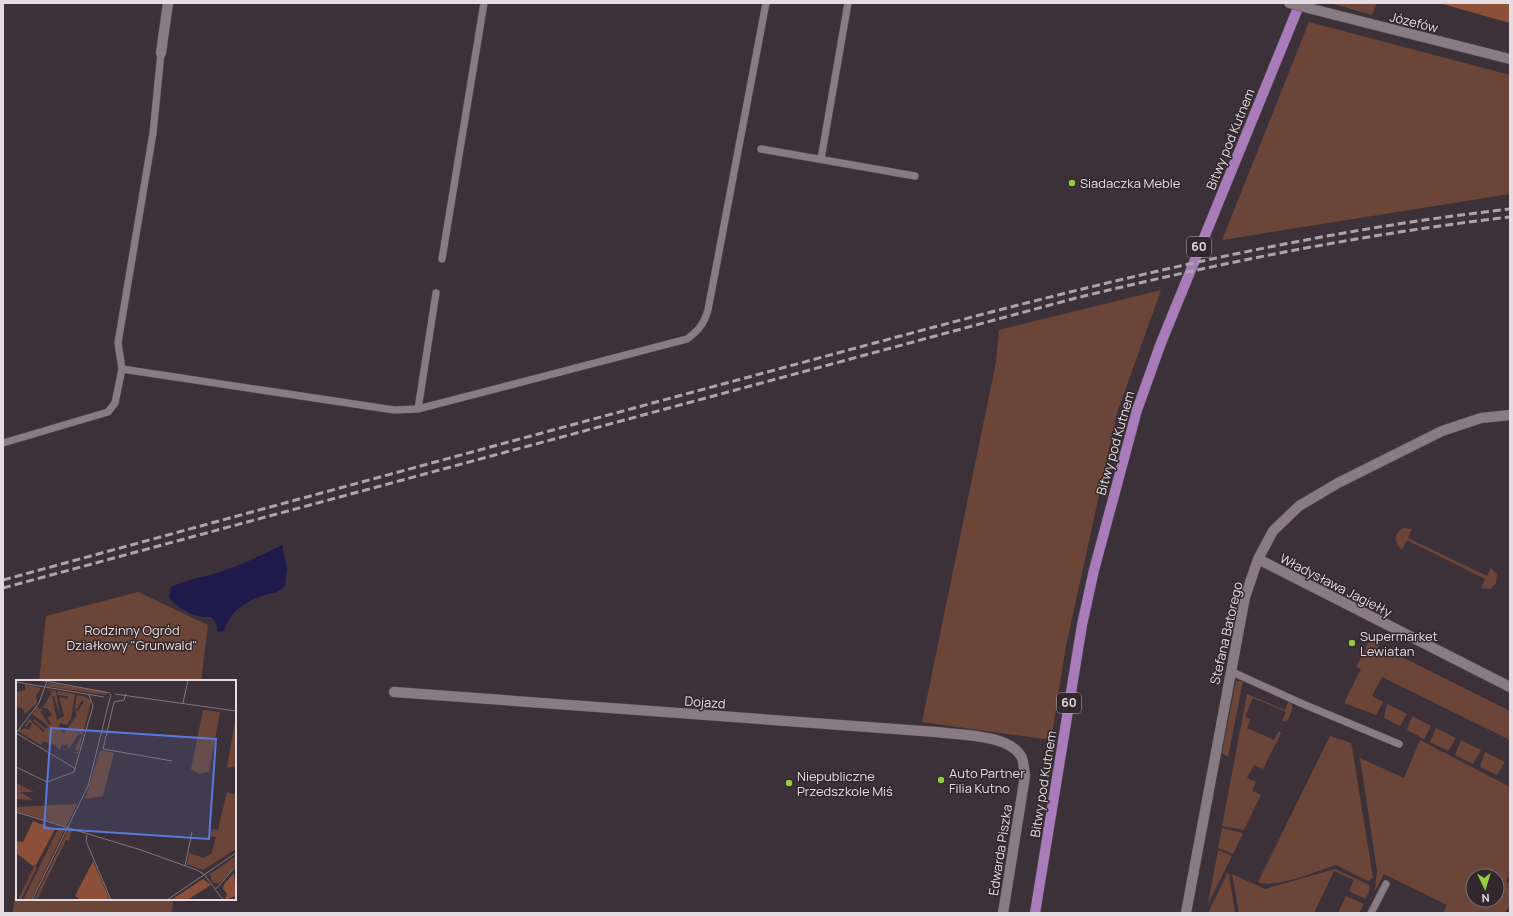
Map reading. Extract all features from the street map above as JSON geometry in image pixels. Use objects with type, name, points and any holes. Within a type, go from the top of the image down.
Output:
[{"type":"main road","name":"Bitwy pod Kutnem","points":[[1035,913],[1082,624],[1094,570],[1137,410],[1161,343],[1300,3]]},
{"type":"street","points":[[161,53],[168,3]]},
{"type":"street","name":"Józefów","points":[[1289,3],[1510,59]]},
{"type":"street","name":"Stefana Batorego","points":[[1186,913],[1230,670],[1245,597],[1258,559],[1273,531],[1299,506],[1338,483],[1442,431],[1481,418],[1510,415]]},
{"type":"street","name":"Władysława Jagiełły","points":[[1258,559],[1510,687]]},
{"type":"street","name":"Dojazd","points":[[394,692],[936,732],[1000,740],[1012,747]]},
{"type":"street","name":"Edwarda Piszka","points":[[1003,913],[1025,776],[1022,758],[1012,747]]},
{"type":"lane","points":[[442,259],[484,3]]},
{"type":"lane","points":[[122,368],[394,410],[418,409],[686,339],[697,332],[705,321],[708,310],[766,3]]},
{"type":"lane","points":[[821,159],[848,3]]},
{"type":"lane","points":[[3,443],[108,412],[115,403],[122,368],[118,343],[153,133],[161,53]]},
{"type":"lane","points":[[761,149],[916,176]]},
{"type":"lane","points":[[418,409],[436,293]]},
{"type":"lane","points":[[1230,670],[1303,704],[1399,744]]},
{"type":"lane","points":[[1371,913],[1386,884]]},
{"type":"green space","points":[[1330,3],[1377,3],[1372,15]]},
{"type":"green space","points":[[1309,22],[1510,75],[1510,194],[1222,240]]},
{"type":"green space","points":[[1161,290],[1117,413],[1066,646],[1051,740],[922,722],[996,362],[999,330]]},
{"type":"green space","points":[[1403,528],[1412,529],[1408,538],[1487,576],[1491,568],[1497,574],[1496,583],[1490,589],[1481,588],[1485,579],[1407,540],[1402,550],[1396,542],[1396,536]]},
{"type":"green space","name":"Rodzinny Ogród Działkowy \"Grunwald\"","points":[[138,592],[208,625],[201,680],[39,680],[46,616]]},
{"type":"green space","points":[[1373,642],[1379,645],[1376,651],[1381,654],[1384,648],[1510,711],[1510,740],[1382,677],[1372,696],[1383,702],[1376,715],[1344,703],[1361,669],[1356,667],[1368,643]]},
{"type":"green space","points":[[1236,681],[1243,681],[1228,757],[1222,753]]},
{"type":"green space","points":[[1247,694],[1285,710],[1289,700],[1293,707],[1288,720],[1284,722],[1282,721],[1286,712],[1253,698],[1245,717],[1251,719],[1247,728],[1274,740],[1279,731],[1281,733],[1263,769],[1254,765],[1247,778],[1256,782],[1252,791],[1261,795],[1244,830],[1222,826]]},
{"type":"green space","points":[[1387,704],[1407,714],[1400,726],[1384,718]]},
{"type":"green space","points":[[1412,716],[1431,726],[1424,739],[1407,730]]},
{"type":"green space","points":[[1436,728],[1456,738],[1448,751],[1430,742]]},
{"type":"green space","points":[[1330,736],[1351,743],[1373,878],[1368,881],[1336,865],[1286,881],[1266,884],[1258,882]]},
{"type":"green space","points":[[1420,740],[1510,787],[1510,873],[1506,881],[1510,884],[1510,906],[1504,913],[1443,913],[1447,905],[1384,874],[1375,891],[1377,870],[1360,758],[1404,778]]},
{"type":"green space","points":[[1461,740],[1481,750],[1473,764],[1455,755]]},
{"type":"green space","points":[[1485,752],[1505,762],[1497,775],[1480,767]]},
{"type":"green space","points":[[1222,828],[1243,833],[1233,854],[1218,848]]},
{"type":"green space","points":[[1218,850],[1232,856],[1208,904]]},
{"type":"green space","points":[[1335,869],[1369,885],[1370,890],[1365,899],[1349,891],[1354,880],[1334,871],[1314,913],[1239,913],[1232,874],[1265,889]]},
{"type":"green space","points":[[1227,874],[1229,874],[1235,913],[1208,913]]},
{"type":"green space","points":[[16,882],[16,900],[173,900],[172,913],[13,913]]},
{"type":"green space","points":[[1346,896],[1364,904],[1359,913],[1338,913]]},
{"type":"shaded area","points":[[1439,3],[1510,3],[1510,23]]},
{"type":"shaded area","points":[[282,545],[287,568],[285,586],[278,592],[258,597],[245,604],[230,618],[224,631],[218,632],[216,623],[211,617],[193,615],[178,606],[169,598],[171,587],[231,568]]},
{"type":"railway","points":[[3,580],[675,397],[1046,298],[1230,255],[1323,237],[1416,221],[1510,209]]},
{"type":"railway","points":[[3,588],[1076,298],[1237,261],[1400,232],[1510,217]]},
{"type":"place","name":"Siadaczka Meble","points":[[1072,183]]},
{"type":"place","name":"Supermarket Lewiatan","points":[[1352,643]]},
{"type":"place","name":"Auto Partner Filia Kutno","points":[[941,780]]},
{"type":"place","name":"Niepubliczne Przedszkole Miś","points":[[789,783]]}]
